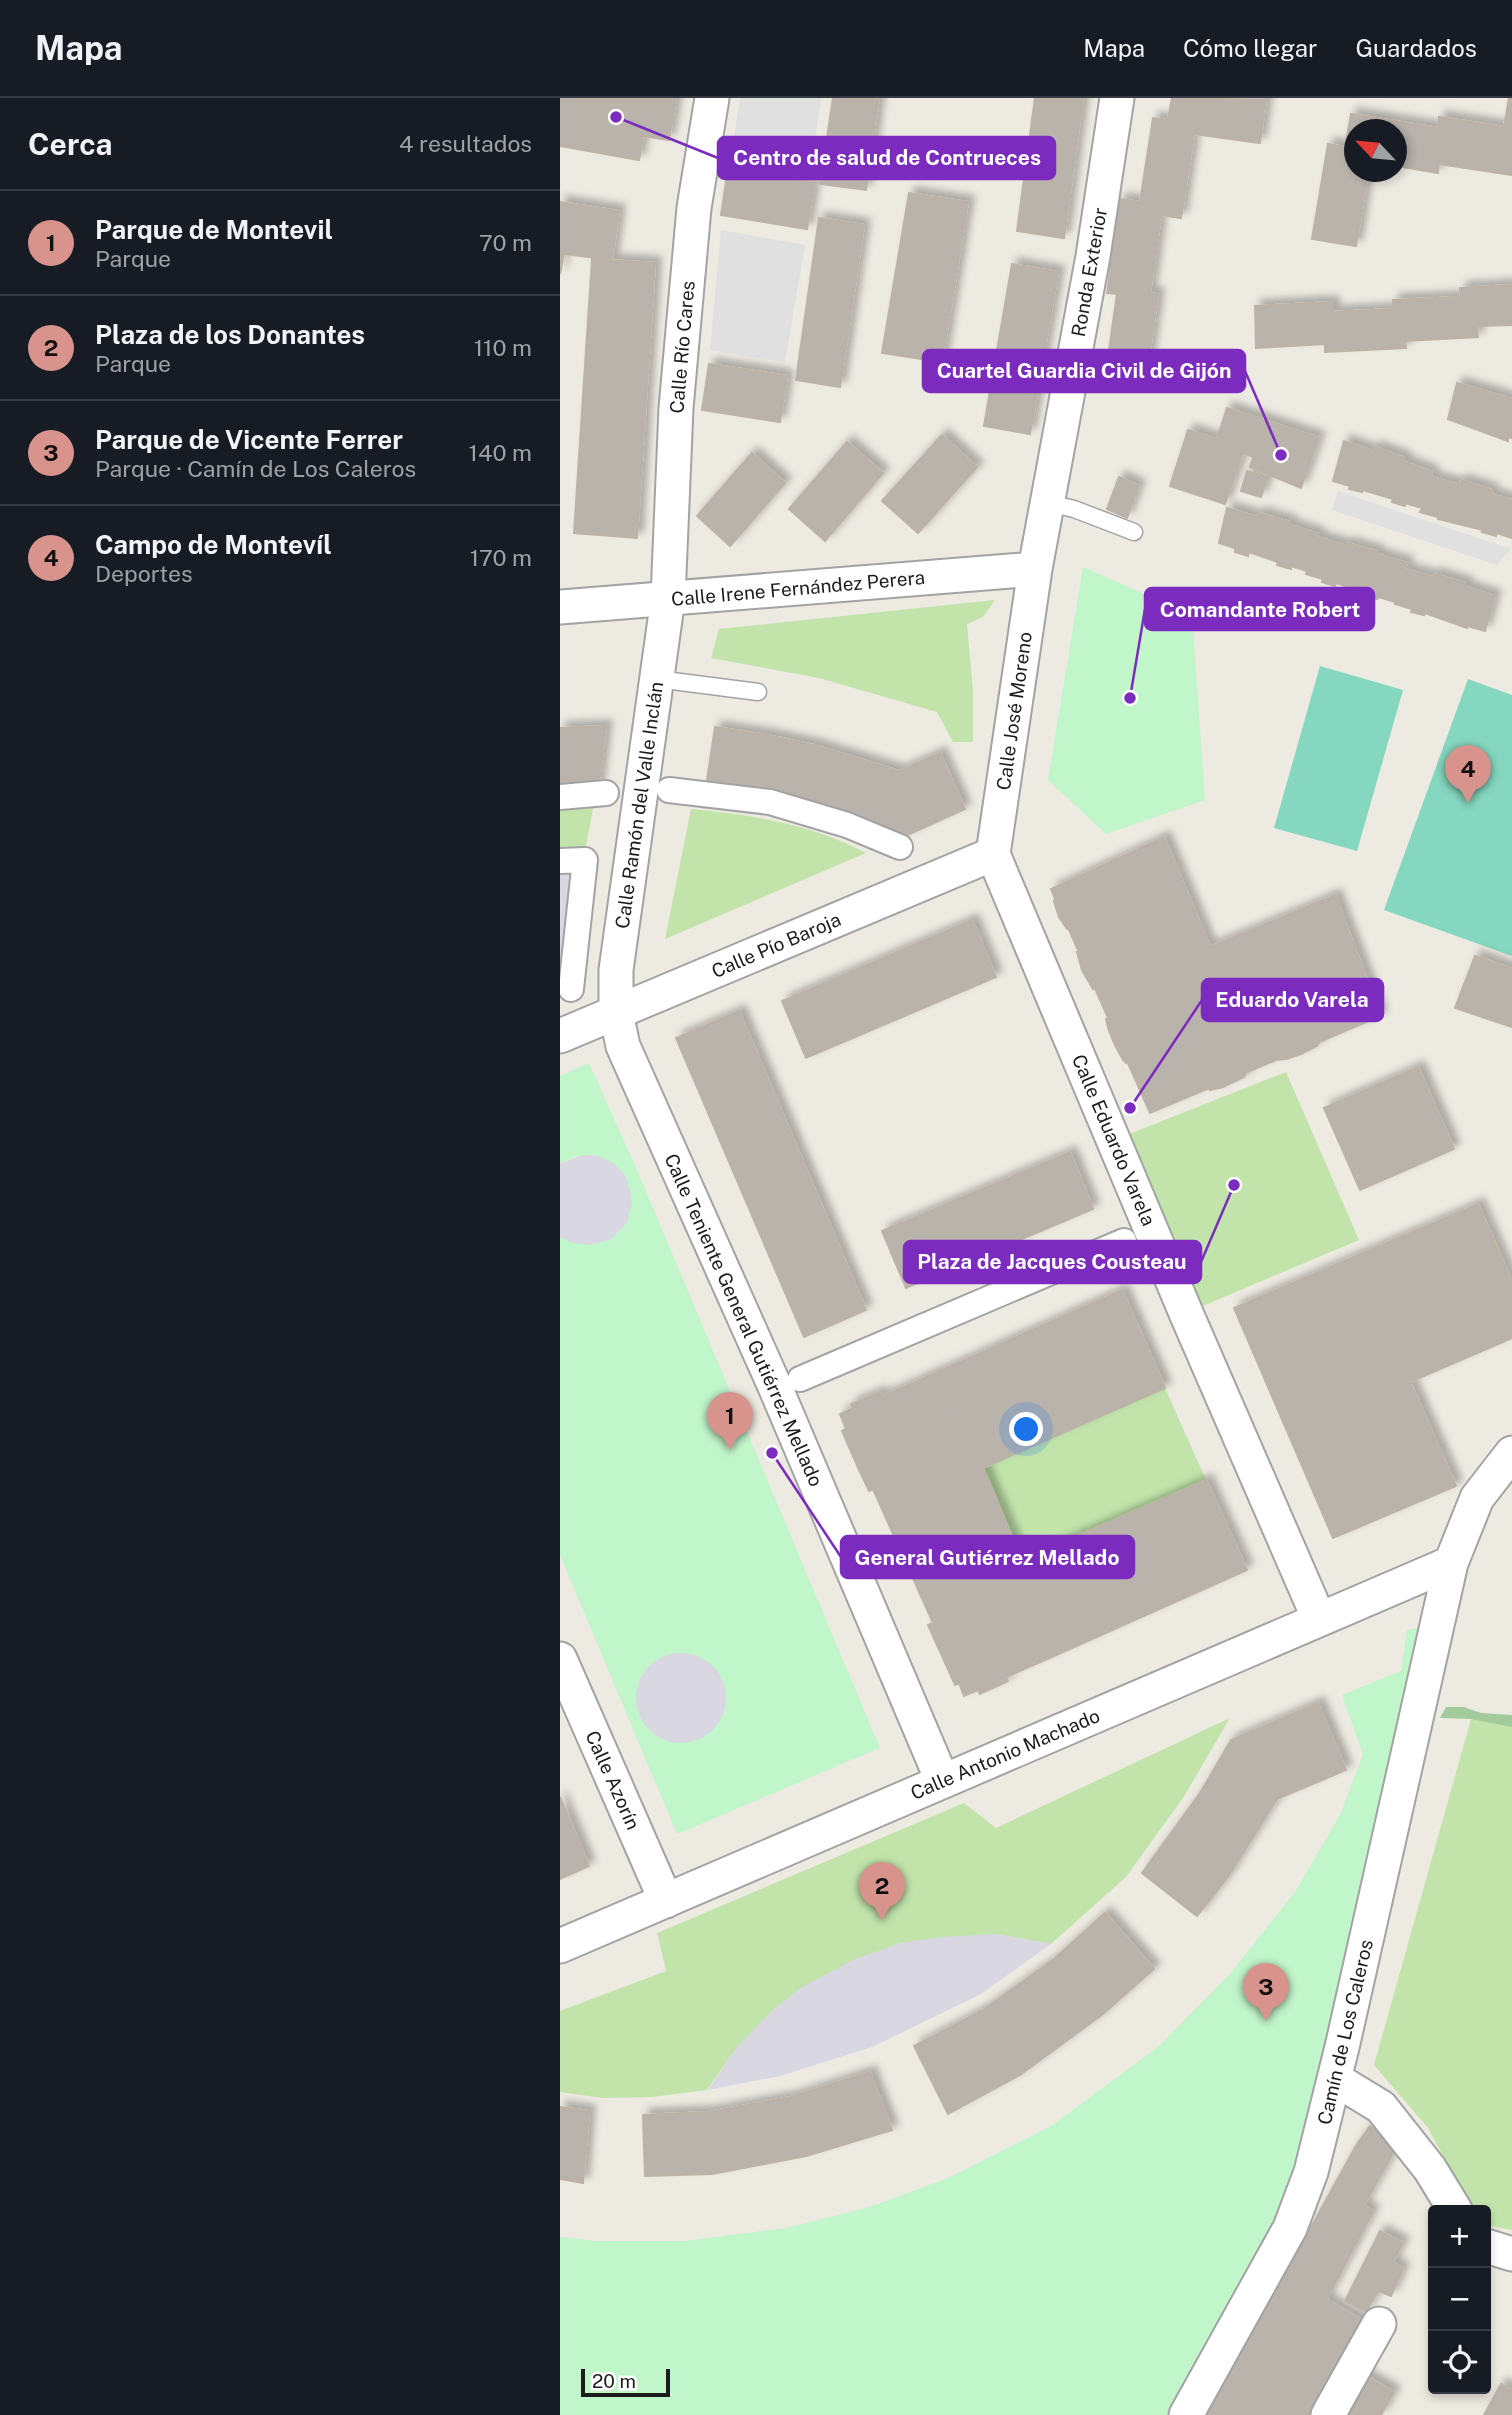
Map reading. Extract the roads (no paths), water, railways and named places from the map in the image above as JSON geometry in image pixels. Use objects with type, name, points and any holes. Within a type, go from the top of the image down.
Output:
[{"type":"street","name":"Calle Río Cares","points":[[668,598],[676,408],[694,208],[712,98]]},
{"type":"street","name":"Ronda Exterior","points":[[1035,569],[1093,256],[1116,98]]},
{"type":"street","name":"Calle Irene Fernández Perera","points":[[560,607],[1035,569]]},
{"type":"street","name":"Calle José Moreno","points":[[993,854],[1035,569]]},
{"type":"street","name":"Calle Ramón del Valle Inclán","points":[[616,1013],[616,970],[668,598]]},
{"type":"street","points":[[669,790],[770,802],[847,825],[900,847]]},
{"type":"street","points":[[560,797],[606,793]]},
{"type":"street","name":"Calle Pío Baroja","points":[[560,1036],[993,854]]},
{"type":"street","name":"Calle Eduardo Varela","points":[[993,854],[1186,1313],[1319,1619]]},
{"type":"street","points":[[560,861],[585,860],[571,989]]},
{"type":"street","name":"Calle Teniente General Gutiérrez Mellado","points":[[616,1013],[623,1046],[776,1389],[942,1780]]},
{"type":"street","points":[[800,1379],[1124,1241]]},
{"type":"street","name":"Camín de Los Caleros","points":[[1186,2415],[1290,2228],[1311,2172],[1335,2079],[1451,1563],[1478,1498],[1512,1454]]},
{"type":"street","name":"Calle Antonio Machado","points":[[560,1946],[1451,1563]]},
{"type":"street","name":"Calle Azorín","points":[[560,1659],[666,1901]]},
{"type":"street","points":[[1335,2079],[1381,2107],[1430,2169],[1452,2205]]},
{"type":"street","points":[[1491,2248],[1512,2254]]},
{"type":"street","points":[[1328,2415],[1379,2324]]},
{"type":"lane","points":[[1048,503],[1074,509],[1134,532]]},
{"type":"lane","points":[[657,679],[758,692]]},
{"type":"place","name":"Centro de salud de Contrueces","points":[[616,117]]},
{"type":"place","name":"Cuartel Guardia Civil de Gijón","points":[[1281,455]]},
{"type":"place","name":"Comandante Robert","points":[[1130,698]]},
{"type":"place","name":"Campo de Montevíl","points":[[1468,803]]},
{"type":"place","name":"Eduardo Varela","points":[[1130,1108]]},
{"type":"place","name":"Plaza de Jacques Cousteau","points":[[1234,1185]]},
{"type":"place","name":"Parque de Montevil","points":[[730,1450]]},
{"type":"place","name":"General Gutiérrez Mellado","points":[[772,1453]]},
{"type":"place","name":"Plaza de los Donantes","points":[[882,1920]]},
{"type":"place","name":"Parque de Vicente Ferrer","points":[[1266,2021]]}]
